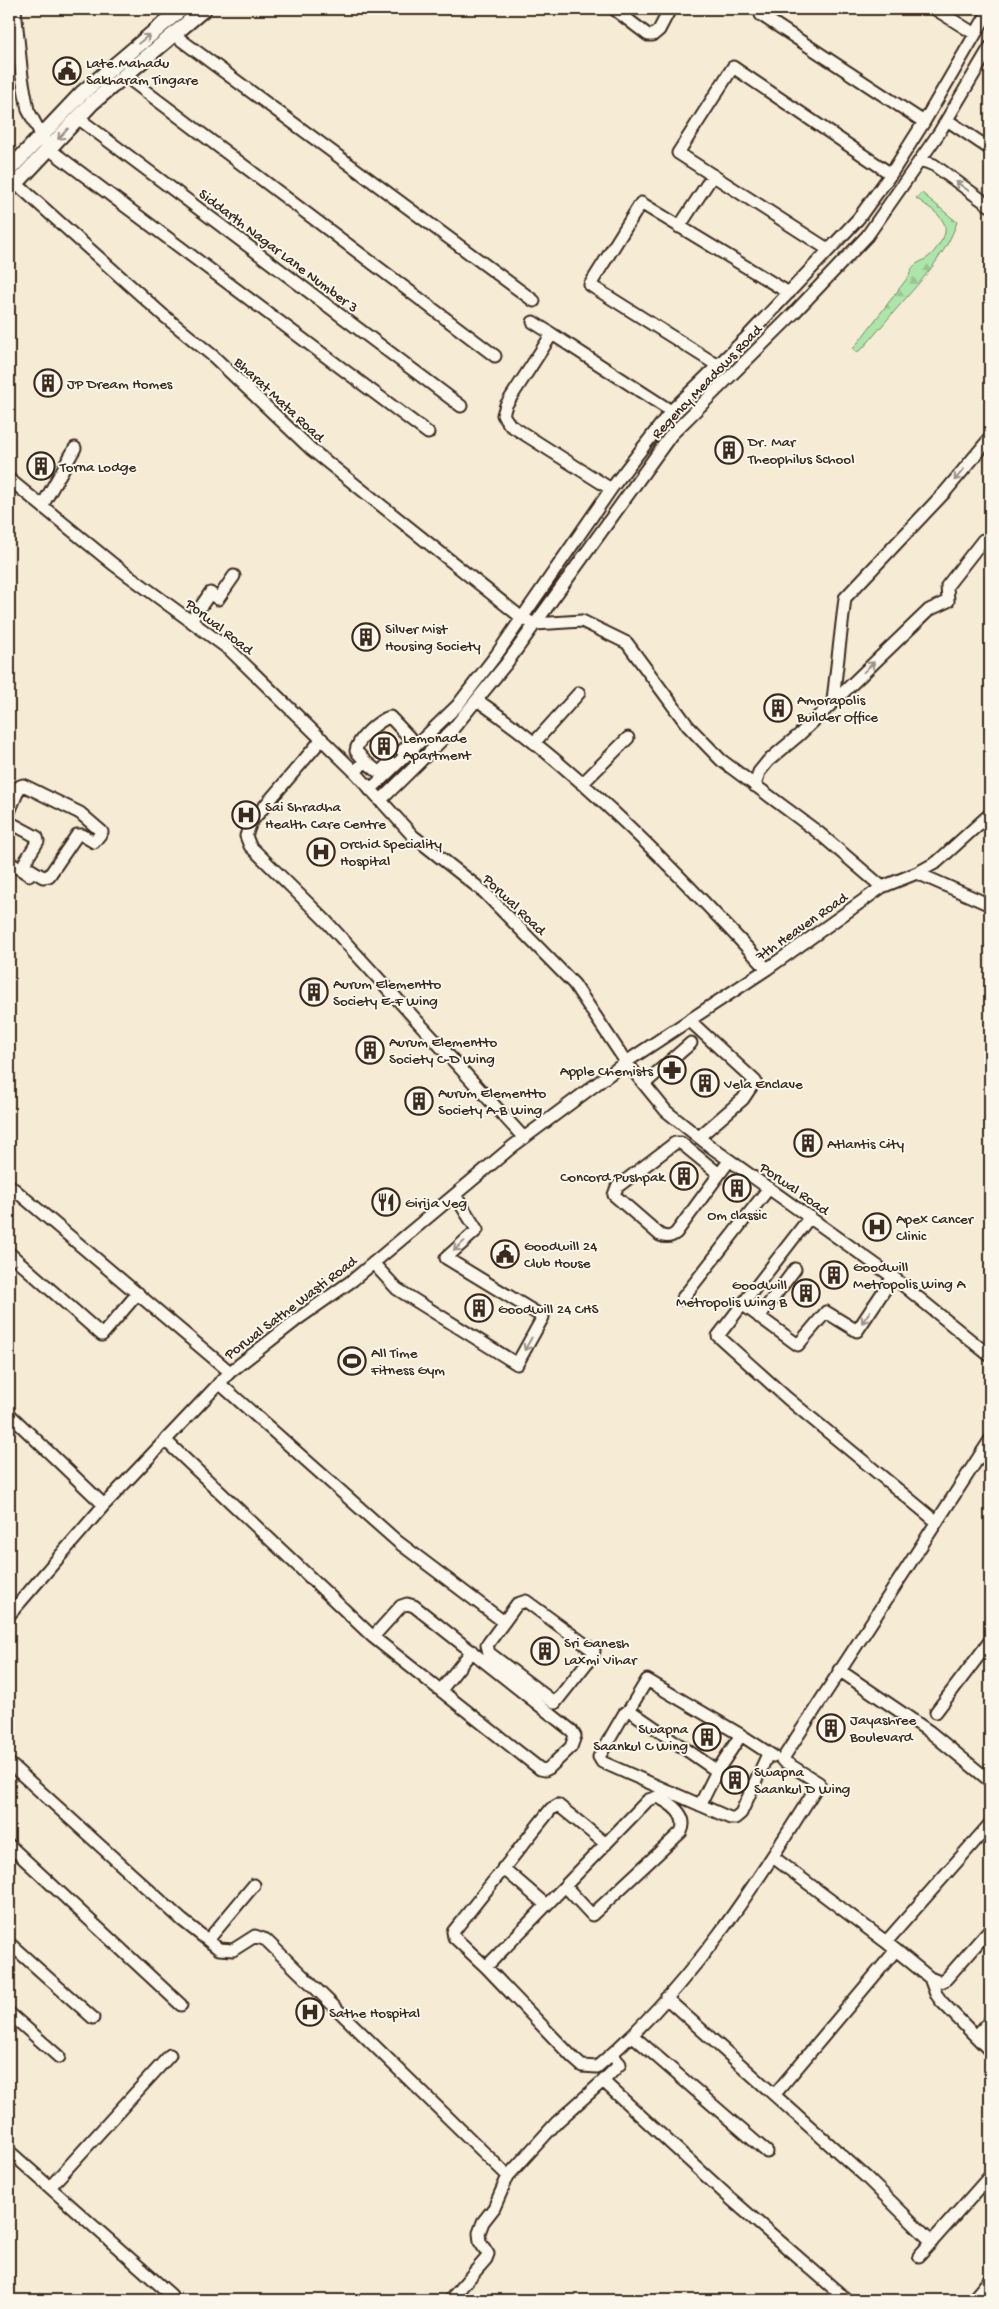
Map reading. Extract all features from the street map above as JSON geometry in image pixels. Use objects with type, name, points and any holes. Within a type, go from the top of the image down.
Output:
[{"type":"main road","points":[[9,170],[89,87],[182,9]]},
{"type":"main road","points":[[11,184],[124,74],[204,9]]},
{"type":"street","points":[[15,9],[22,77],[28,110],[49,149],[428,434]]},
{"type":"street","points":[[614,9],[648,34],[653,35],[659,30],[670,9]]},
{"type":"street","points":[[935,9],[975,34]]},
{"type":"street","points":[[370,790],[457,706],[497,654],[611,489],[671,411],[746,339],[858,219],[924,122],[990,9]]},
{"type":"street","points":[[759,11],[924,122]]},
{"type":"street","points":[[173,34],[534,301]]},
{"type":"street","name":"Regency Meadows Road","points":[[380,801],[452,730],[477,700],[535,624],[671,435],[794,313],[867,236],[921,160],[990,47]]},
{"type":"street","points":[[829,250],[678,153],[733,67],[890,174]]},
{"type":"street","points":[[124,74],[495,356]]},
{"type":"street","name":"Siddarth Nagar Lane Number 3","points":[[78,118],[461,406]]},
{"type":"street","points":[[947,120],[990,149]]},
{"type":"street","points":[[921,160],[934,165],[990,206]]},
{"type":"street","points":[[679,227],[713,175]]},
{"type":"street","name":"Bharat Mata Road","points":[[11,184],[213,356],[312,450],[522,618],[535,624]]},
{"type":"street","points":[[717,365],[590,285],[641,203],[789,293]]},
{"type":"street","points":[[533,322],[671,411]]},
{"type":"street","points":[[552,334],[506,405],[503,415],[510,425],[611,489]]},
{"type":"street","points":[[833,700],[845,598],[945,492],[990,438]]},
{"type":"street","points":[[42,506],[75,448]]},
{"type":"street","name":"Porwal Road","points":[[9,479],[113,564],[230,650],[355,772],[413,836],[484,892],[574,984],[626,1062],[666,1111],[730,1160],[893,1276],[990,1356]]},
{"type":"street","points":[[755,786],[759,772],[768,761],[799,735],[833,700],[929,610],[948,601],[947,586],[982,540],[990,541]]},
{"type":"street","points":[[191,621],[210,594],[218,600],[234,576]]},
{"type":"street","points":[[535,624],[582,621],[627,644],[688,726],[721,760],[820,833],[882,887]]},
{"type":"street","points":[[534,743],[579,694]]},
{"type":"street","points":[[477,700],[534,743],[582,784],[685,882],[767,969]]},
{"type":"street","points":[[390,717],[410,738],[410,744],[381,771],[377,771],[365,760],[356,751],[357,744],[384,718],[390,717]]},
{"type":"street","points":[[582,784],[628,738]]},
{"type":"street","points":[[322,739],[251,822],[246,836],[250,846],[325,920],[524,1138]]},
{"type":"street","points":[[355,772],[365,760]]},
{"type":"street","points":[[9,812],[20,786],[23,785],[80,813],[102,832],[94,842],[82,835],[77,835],[49,876],[43,877],[23,865],[38,841],[37,837],[9,822]]},
{"type":"street","name":"7th Heaven Road","points":[[626,1062],[767,969],[882,887],[917,873],[937,862],[990,814]]},
{"type":"street","points":[[9,862],[44,884]]},
{"type":"street","points":[[917,873],[990,905]]},
{"type":"street","points":[[690,1020],[755,1081],[743,1099],[699,1137]]},
{"type":"street","points":[[644,1084],[691,1043]]},
{"type":"street","name":"Porwal Sathe Wasti Road","points":[[9,1615],[104,1505],[230,1372],[373,1263],[524,1138],[626,1062]]},
{"type":"street","points":[[719,1174],[681,1143],[675,1143],[617,1188],[614,1196],[666,1238],[672,1236],[730,1160]]},
{"type":"street","points":[[9,1185],[230,1372]]},
{"type":"street","points":[[682,1299],[769,1188]]},
{"type":"street","points":[[373,1263],[397,1290],[517,1364],[543,1317],[446,1258],[477,1230],[455,1195]]},
{"type":"street","points":[[810,1217],[718,1336],[787,1398],[937,1522]]},
{"type":"street","points":[[9,1253],[102,1335],[138,1293]]},
{"type":"street","points":[[759,1317],[795,1269]]},
{"type":"street","points":[[742,1304],[798,1345],[826,1312],[856,1331],[893,1276]]},
{"type":"street","points":[[219,1383],[398,1542],[504,1622]]},
{"type":"street","points":[[9,1414],[104,1505]]},
{"type":"street","points":[[165,1440],[373,1637],[540,1769],[545,1770],[549,1768],[571,1747],[575,1736],[572,1731],[414,1606],[407,1604],[401,1606],[373,1637]]},
{"type":"street","points":[[782,1760],[838,1670],[990,1440]]},
{"type":"street","points":[[526,1601],[594,1651],[593,1655],[555,1703],[489,1653],[488,1645],[504,1622],[517,1604],[526,1601]]},
{"type":"street","points":[[936,1712],[990,1641]]},
{"type":"street","points":[[441,1690],[472,1651]]},
{"type":"street","points":[[838,1670],[930,1732],[990,1781]]},
{"type":"street","points":[[606,1844],[562,1808],[554,1806],[502,1868],[453,1932],[454,1937],[486,1967],[582,2066],[597,2067],[612,2055],[666,1998],[719,1936],[773,1857],[819,1783],[647,1680],[602,1750],[599,1757],[602,1762],[730,1818],[735,1818],[741,1813],[768,1754]]},
{"type":"street","points":[[629,1710],[717,1771]]},
{"type":"street","points":[[700,1805],[717,1771],[741,1735]]},
{"type":"street","points":[[9,1763],[85,1834],[182,1920],[219,1949],[233,1950],[255,1936],[266,1940],[508,2176]]},
{"type":"street","points":[[486,1967],[546,1905],[652,1798],[663,1800],[683,1816],[684,1821],[681,1832],[592,1915],[565,1886]]},
{"type":"street","points":[[886,1942],[990,1824]]},
{"type":"street","points":[[9,1845],[181,2005]]},
{"type":"street","points":[[773,1857],[886,1942],[930,1978],[940,1982],[946,1979],[990,1929]]},
{"type":"street","points":[[502,1868],[546,1905]]},
{"type":"street","points":[[208,1940],[254,1885]]},
{"type":"street","points":[[9,1943],[93,2018]]},
{"type":"street","points":[[775,2094],[896,1950]]},
{"type":"street","points":[[930,1978],[941,2001],[990,2051]]},
{"type":"street","points":[[666,1998],[866,2177],[932,2242]]},
{"type":"street","points":[[9,2013],[60,2057]]},
{"type":"street","points":[[976,2036],[990,2020]]},
{"type":"street","points":[[632,2035],[767,2152]]},
{"type":"street","points":[[50,2188],[170,2055]]},
{"type":"street","points":[[450,2300],[486,2259],[488,2254],[480,2242],[479,2233],[483,2222],[494,2208],[508,2176],[557,2122],[620,2064],[612,2055]]},
{"type":"street","points":[[603,2081],[710,2180],[847,2300]]},
{"type":"street","points":[[9,2151],[171,2295]]},
{"type":"street","points":[[919,2256],[990,2176]]},
{"type":"street","points":[[975,2297],[990,2279]]},
{"type":"green space","points":[[922,193],[957,222],[947,245],[925,276],[867,344],[857,352],[853,349],[909,276],[912,269],[916,264],[931,255],[944,236],[944,223],[940,217],[916,198]]},
{"type":"place","name":"Late.Mahadu Sakharam Tingare","points":[[67,71]]},
{"type":"place","name":"JP Dream Homes","points":[[48,383]]},
{"type":"place","name":"Dr. Mar Theophilus School","points":[[729,450]]},
{"type":"place","name":"Torna Lodge","points":[[41,466]]},
{"type":"place","name":"Silver Mist Housing Society","points":[[366,637]]},
{"type":"place","name":"Amorapolis Builder Office","points":[[778,708]]},
{"type":"place","name":"Lemonade Apartment","points":[[384,746]]},
{"type":"place","name":"Sai Shradha Health Care Centre","points":[[246,815]]},
{"type":"place","name":"Orchid Speciality Hospital","points":[[321,852]]},
{"type":"place","name":"Aurum Elementto Society E-F Wing","points":[[314,992]]},
{"type":"place","name":"Aurum Elementto Society C-D Wing","points":[[370,1050]]},
{"type":"place","name":"Apple Chemists","points":[[672,1070]]},
{"type":"place","name":"Vela Enclave","points":[[705,1083]]},
{"type":"place","name":"Aurum Elementto Society A-B Wing","points":[[419,1101]]},
{"type":"place","name":"Atlantis City","points":[[808,1143]]},
{"type":"place","name":"Concord Pushpak","points":[[684,1176]]},
{"type":"place","name":"Om classic","points":[[737,1188]]},
{"type":"place","name":"Girija Veg","points":[[386,1202]]},
{"type":"place","name":"Apex Cancer Clinic","points":[[877,1227]]},
{"type":"place","name":"Goodwill 24 Club House","points":[[505,1254]]},
{"type":"place","name":"Goodwill Metropolis Wing A","points":[[834,1275]]},
{"type":"place","name":"Goodwill Metropolis Wing B","points":[[806,1293]]},
{"type":"place","name":"Goodwill 24 CHS","points":[[479,1308]]},
{"type":"place","name":"All Time Fitness Gym","points":[[352,1361]]},
{"type":"place","name":"Sri Ganesh Laxmi Vihar","points":[[545,1651]]},
{"type":"place","name":"Jayashree Boulevard","points":[[831,1728]]},
{"type":"place","name":"Swapna Saankul C Wing","points":[[707,1737]]},
{"type":"place","name":"Swapna Saankul D Wing","points":[[735,1780]]},
{"type":"place","name":"Sathe Hospital","points":[[310,2012]]}]
